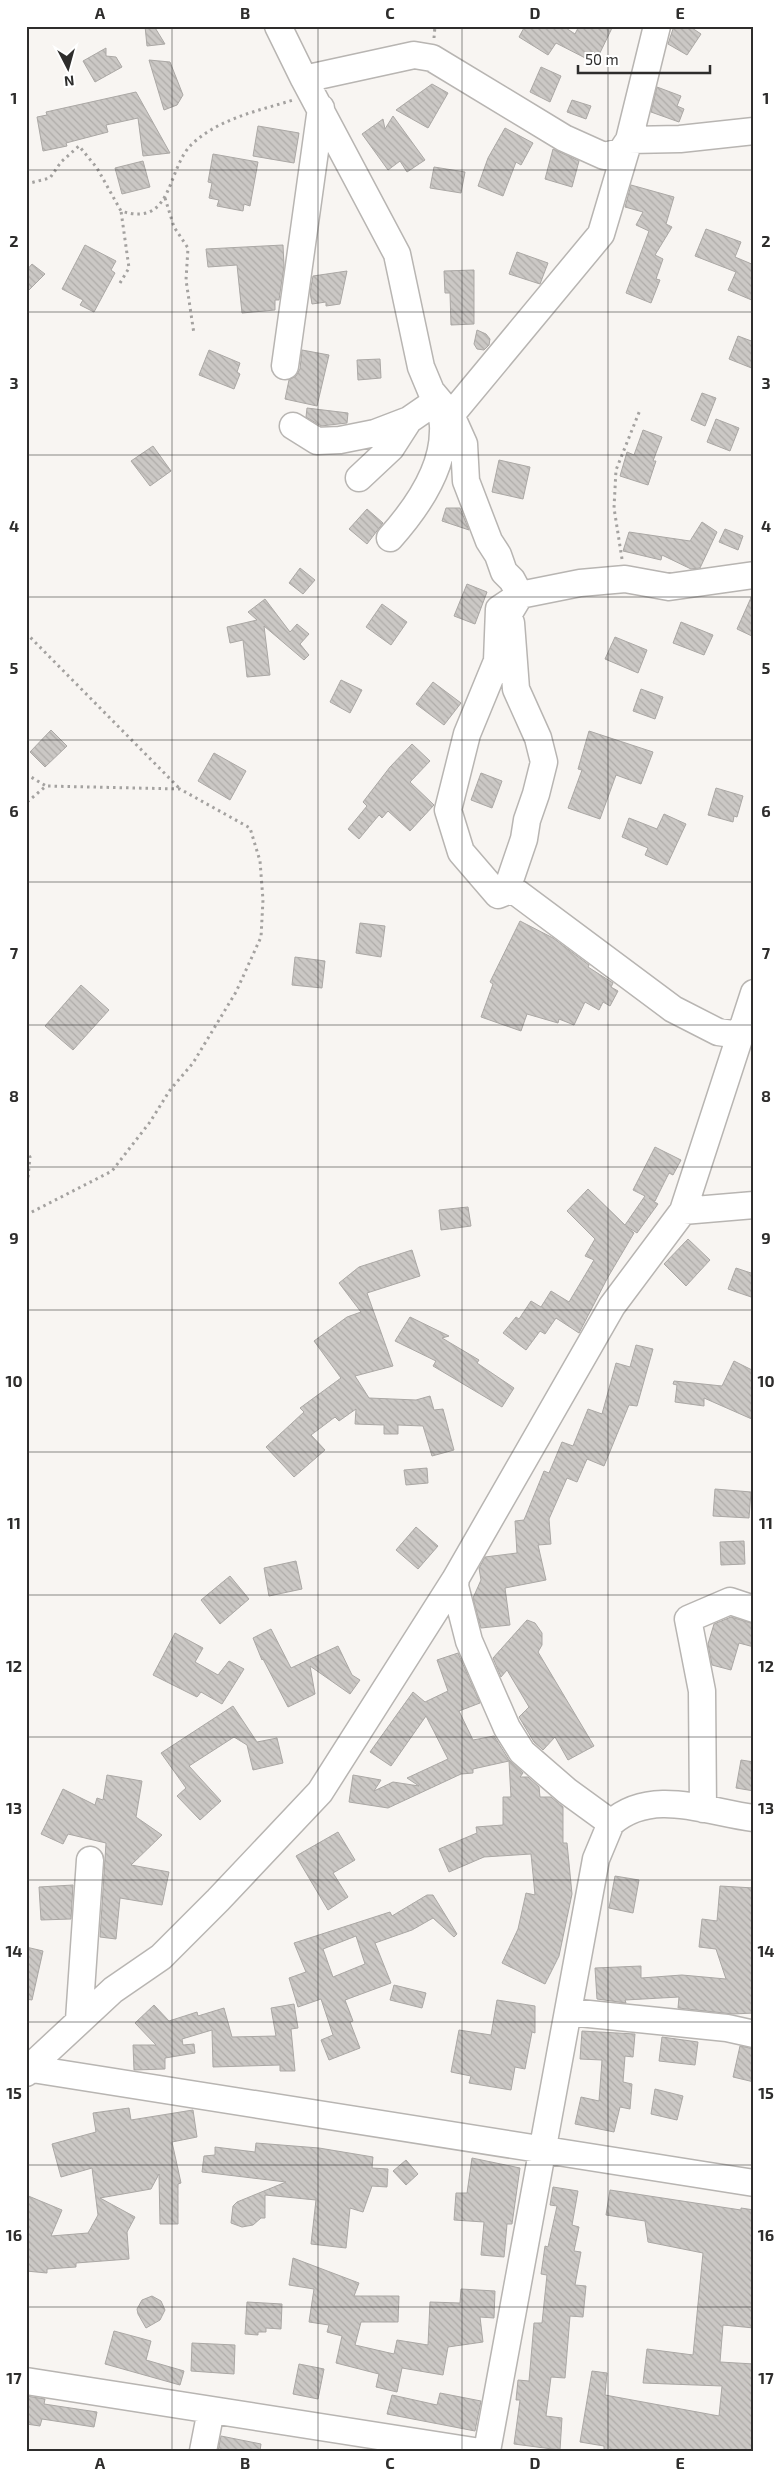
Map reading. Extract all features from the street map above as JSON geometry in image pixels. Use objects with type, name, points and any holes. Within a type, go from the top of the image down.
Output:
[{"type":"street","points":[[278,26],[397,254],[420,368],[431,390],[445,407],[464,444],[466,481],[486,534],[504,572],[512,580],[520,594]]},
{"type":"street","points":[[293,426],[317,440],[340,440],[375,433],[445,407],[601,234],[629,140],[657,26]]},
{"type":"street","points":[[312,94],[414,55],[432,58],[564,138],[604,156],[621,152],[629,140]]},
{"type":"street","points":[[285,366],[312,94]]},
{"type":"street","points":[[629,140],[680,139],[754,131]]},
{"type":"street","points":[[390,538],[409,516],[438,463],[444,430],[445,407]]},
{"type":"street","points":[[359,478],[391,448],[409,420]]},
{"type":"street","points":[[520,594],[508,615],[512,623],[516,689],[538,738],[544,762],[508,891],[498,895],[461,852],[448,810],[468,734],[497,661],[499,608],[520,594],[580,583],[625,579],[669,587],[754,575]]},
{"type":"street","points":[[508,886],[673,1009],[718,1032],[740,1035]]},
{"type":"street","points":[[27,2070],[113,1990],[161,1957],[320,1792],[456,1578],[612,1306],[683,1211],[754,993]]},
{"type":"street","points":[[683,1211],[754,1205]]},
{"type":"street","points":[[456,1578],[455,1586],[469,1641],[507,1728],[522,1752],[567,1791],[611,1823]]},
{"type":"street","points":[[703,1809],[702,1691],[688,1619],[730,1601],[754,1609]]},
{"type":"street","points":[[487,2451],[596,1859],[611,1823],[623,1812],[649,1804],[682,1804],[754,1818]]},
{"type":"street","points":[[79,2020],[90,1860]]},
{"type":"street","points":[[569,2012],[727,2028],[754,2034]]},
{"type":"street","points":[[27,2070],[754,2183]]},
{"type":"street","points":[[26,2381],[474,2451]]},
{"type":"street","points":[[203,2451],[211,2410]]},
{"type":"path","points":[[121,211],[136,216],[154,210],[164,198],[191,145],[223,122],[312,94]]},
{"type":"path","points":[[26,184],[50,178],[61,162],[79,146],[97,168],[121,211],[129,268],[120,283]]},
{"type":"path","points":[[164,198],[174,228],[188,248],[186,280],[194,334]]},
{"type":"path","points":[[625,579],[614,508],[616,470],[640,410]]},
{"type":"path","points":[[26,633],[180,790],[250,828],[260,861],[263,900],[261,937],[236,992],[193,1062],[170,1090],[150,1122],[112,1171],[26,1215]]},
{"type":"path","points":[[26,774],[46,786],[180,790]]},
{"type":"path","points":[[26,803],[46,786]]},
{"type":"path","points":[[26,1150],[30,1157],[26,1197]]},
{"type":"building","points":[[145,26],[154,26],[165,44],[147,46]]},
{"type":"building","points":[[525,26],[563,26],[575,34],[579,26],[613,26],[595,63],[556,43],[548,55],[519,37]]},
{"type":"building","points":[[674,26],[689,26],[701,34],[687,55],[668,44]]},
{"type":"building","points":[[106,48],[106,56],[116,57],[122,67],[95,82],[83,61]]},
{"type":"building","points":[[149,60],[170,62],[183,95],[177,105],[164,110]]},
{"type":"building","points":[[541,67],[561,76],[550,102],[530,92]]},
{"type":"building","points":[[432,84],[448,93],[428,128],[396,110]]},
{"type":"building","points":[[657,87],[681,96],[677,106],[684,109],[679,122],[651,112]]},
{"type":"building","points":[[136,92],[170,153],[143,156],[138,118],[106,125],[108,132],[66,143],[67,146],[43,151],[37,117],[47,115],[46,112]]},
{"type":"building","points":[[572,100],[591,106],[586,119],[567,112]]},
{"type":"building","points":[[393,116],[425,160],[407,172],[400,161],[388,170],[362,134],[383,119],[385,129]]},
{"type":"building","points":[[258,126],[299,133],[294,163],[253,156]]},
{"type":"building","points":[[505,128],[533,143],[521,165],[516,162],[503,196],[478,186],[488,158]]},
{"type":"building","points":[[553,149],[579,161],[572,187],[545,179]]},
{"type":"building","points":[[213,154],[258,162],[250,206],[244,204],[243,211],[217,206],[219,200],[209,198],[212,183],[208,182]]},
{"type":"building","points":[[143,161],[150,187],[122,194],[115,168]]},
{"type":"building","points":[[434,167],[465,172],[461,193],[430,188]]},
{"type":"building","points":[[631,185],[674,197],[666,224],[672,227],[655,255],[663,259],[656,279],[660,280],[651,303],[626,293],[649,231],[636,225],[643,212],[625,207]]},
{"type":"building","points":[[706,229],[741,242],[735,257],[754,265],[754,301],[728,290],[736,272],[695,256]]},
{"type":"building","points":[[85,245],[116,261],[111,270],[115,273],[94,312],[80,305],[83,300],[62,289]]},
{"type":"building","points":[[283,245],[284,266],[279,300],[275,300],[275,310],[242,313],[237,265],[208,267],[206,249]]},
{"type":"building","points":[[517,252],[548,263],[540,284],[509,274]]},
{"type":"building","points":[[32,264],[45,274],[26,293],[26,271]]},
{"type":"building","points":[[474,270],[474,324],[451,325],[450,293],[445,293],[444,271]]},
{"type":"building","points":[[347,271],[340,304],[326,306],[326,302],[312,304],[310,292],[313,276]]},
{"type":"building","points":[[477,330],[486,334],[490,339],[489,345],[484,350],[477,349],[474,344]]},
{"type":"building","points":[[738,336],[754,342],[754,369],[729,359]]},
{"type":"building","points":[[209,350],[240,363],[237,372],[240,374],[234,389],[199,375]]},
{"type":"building","points":[[302,350],[329,355],[317,406],[285,399],[289,380],[296,376],[300,369]]},
{"type":"building","points":[[380,359],[381,378],[358,380],[357,360]]},
{"type":"building","points":[[702,393],[716,398],[705,426],[691,420]]},
{"type":"building","points":[[307,408],[348,413],[347,423],[321,426],[306,417]]},
{"type":"building","points":[[716,419],[739,428],[730,451],[707,442]]},
{"type":"building","points":[[643,430],[662,437],[653,461],[656,461],[648,485],[620,476],[627,452],[634,455]]},
{"type":"building","points":[[153,446],[171,471],[150,486],[131,461]]},
{"type":"building","points":[[499,460],[530,467],[523,499],[492,492]]},
{"type":"building","points":[[446,508],[460,508],[469,530],[442,521]]},
{"type":"building","points":[[367,509],[383,523],[367,544],[349,529]]},
{"type":"building","points":[[702,522],[717,532],[700,568],[691,569],[662,555],[661,560],[623,551],[629,532],[690,541]]},
{"type":"building","points":[[725,529],[743,536],[738,550],[719,542]]},
{"type":"building","points":[[300,568],[315,580],[303,594],[289,583]]},
{"type":"building","points":[[467,584],[487,592],[475,624],[454,616]]},
{"type":"building","points":[[754,591],[754,637],[737,629]]},
{"type":"building","points":[[265,599],[290,632],[297,624],[309,634],[300,644],[309,655],[304,660],[264,626],[270,675],[247,677],[243,640],[230,643],[227,627],[257,620],[248,612]]},
{"type":"building","points":[[382,604],[407,622],[391,645],[366,627]]},
{"type":"building","points":[[681,622],[713,635],[704,655],[673,643]]},
{"type":"building","points":[[615,637],[647,650],[638,673],[605,659]]},
{"type":"building","points":[[341,680],[362,690],[350,713],[330,702]]},
{"type":"building","points":[[433,682],[461,703],[444,725],[416,704]]},
{"type":"building","points":[[641,689],[663,697],[655,719],[633,711]]},
{"type":"building","points":[[51,730],[67,746],[45,767],[30,752]]},
{"type":"building","points":[[589,731],[653,752],[641,784],[616,775],[600,819],[568,808],[582,770],[578,769]]},
{"type":"building","points":[[412,744],[430,761],[410,782],[434,805],[410,831],[388,811],[382,818],[379,815],[359,839],[348,829],[367,806],[363,802],[390,767]]},
{"type":"building","points":[[214,753],[246,771],[230,800],[198,781]]},
{"type":"building","points":[[481,773],[502,781],[492,808],[471,800]]},
{"type":"building","points":[[716,788],[743,796],[737,817],[734,816],[733,822],[708,815]]},
{"type":"building","points":[[664,814],[686,824],[667,865],[645,855],[648,848],[622,837],[629,818],[657,829]]},
{"type":"building","points":[[520,921],[553,938],[589,965],[588,967],[613,983],[611,987],[618,991],[610,1006],[603,1002],[599,1010],[585,1002],[574,1025],[559,1019],[558,1023],[527,1014],[521,1031],[481,1017],[493,984],[490,982]]},
{"type":"building","points":[[360,923],[385,926],[381,957],[356,953]]},
{"type":"building","points":[[295,957],[325,961],[322,988],[292,985]]},
{"type":"building","points":[[81,985],[109,1010],[73,1050],[45,1026]]},
{"type":"building","points":[[655,1147],[681,1160],[673,1175],[669,1173],[655,1201],[649,1198],[658,1204],[637,1233],[626,1226],[634,1233],[608,1277],[579,1333],[556,1318],[545,1334],[540,1331],[526,1350],[503,1333],[516,1317],[519,1319],[531,1301],[541,1307],[551,1291],[569,1302],[594,1260],[585,1256],[595,1239],[567,1211],[588,1189],[625,1225],[645,1196],[633,1190]]},
{"type":"building","points":[[468,1207],[471,1226],[441,1230],[439,1210]]},
{"type":"building","points":[[688,1239],[710,1260],[686,1286],[664,1264]]},
{"type":"building","points":[[412,1250],[420,1276],[367,1293],[393,1366],[355,1376],[369,1398],[416,1400],[430,1396],[434,1410],[443,1409],[454,1450],[432,1456],[423,1426],[398,1425],[398,1434],[384,1434],[384,1425],[355,1424],[356,1409],[339,1421],[335,1417],[311,1435],[325,1450],[294,1477],[266,1447],[304,1412],[300,1408],[341,1378],[314,1341],[347,1317],[361,1312],[339,1283],[359,1267]]},
{"type":"building","points":[[736,1268],[754,1274],[754,1298],[728,1289]]},
{"type":"building","points":[[410,1317],[449,1336],[442,1338],[479,1360],[477,1363],[514,1388],[502,1407],[433,1366],[436,1361],[395,1341]]},
{"type":"building","points":[[636,1345],[653,1349],[637,1406],[629,1405],[604,1466],[587,1459],[577,1482],[567,1478],[549,1519],[551,1544],[538,1545],[546,1580],[505,1588],[510,1625],[481,1628],[473,1598],[481,1580],[479,1568],[485,1557],[517,1553],[515,1521],[524,1520],[544,1471],[549,1473],[562,1442],[573,1446],[588,1409],[602,1414],[616,1363],[630,1367]]},
{"type":"building","points":[[734,1361],[754,1371],[754,1420],[704,1398],[704,1406],[675,1402],[677,1385],[673,1384],[674,1381],[722,1386]]},
{"type":"building","points":[[427,1468],[428,1483],[406,1485],[404,1470]]},
{"type":"building","points":[[715,1489],[751,1492],[749,1518],[713,1516]]},
{"type":"building","points":[[416,1527],[438,1546],[418,1569],[396,1550]]},
{"type":"building","points":[[744,1541],[745,1564],[721,1565],[720,1542]]},
{"type":"building","points":[[296,1561],[302,1589],[269,1596],[264,1568]]},
{"type":"building","points":[[230,1576],[249,1599],[220,1624],[201,1600]]},
{"type":"building","points":[[731,1617],[754,1624],[754,1647],[739,1643],[731,1670],[712,1665],[708,1644],[714,1624]]},
{"type":"building","points":[[527,1620],[535,1623],[542,1633],[542,1645],[538,1652],[594,1746],[568,1760],[555,1737],[543,1750],[534,1742],[519,1717],[529,1707],[507,1670],[501,1677],[493,1658]]},
{"type":"building","points":[[271,1629],[291,1668],[338,1646],[352,1675],[360,1680],[350,1694],[310,1666],[315,1694],[288,1707],[262,1660],[253,1638]]},
{"type":"building","points":[[175,1633],[203,1648],[195,1662],[218,1675],[229,1661],[244,1669],[222,1704],[201,1692],[197,1697],[153,1675]]},
{"type":"building","points":[[458,1653],[480,1703],[459,1711],[473,1740],[494,1736],[509,1760],[523,1773],[520,1777],[528,1777],[539,1787],[540,1797],[551,1797],[563,1807],[563,1843],[567,1843],[572,1894],[559,1956],[545,1984],[502,1963],[518,1929],[526,1893],[535,1895],[531,1854],[484,1857],[449,1872],[439,1849],[477,1833],[476,1827],[503,1825],[503,1797],[511,1797],[509,1761],[473,1769],[473,1773],[461,1774],[388,1808],[349,1802],[353,1775],[381,1780],[374,1791],[393,1782],[419,1786],[407,1778],[448,1759],[426,1716],[391,1766],[370,1752],[413,1692],[425,1702],[448,1691],[437,1660]]},
{"type":"building","points":[[233,1706],[257,1742],[277,1738],[283,1763],[253,1770],[247,1745],[234,1737],[189,1766],[221,1801],[200,1820],[177,1796],[186,1788],[161,1753]]},
{"type":"building","points":[[741,1760],[754,1762],[754,1791],[736,1788]]},
{"type":"building","points":[[107,1775],[142,1781],[136,1817],[162,1835],[131,1865],[169,1872],[162,1905],[120,1898],[116,1939],[100,1937],[106,1843],[68,1834],[63,1844],[41,1834],[63,1789],[95,1805],[97,1798],[103,1800]]},
{"type":"building","points":[[338,1832],[355,1860],[333,1873],[348,1897],[328,1910],[296,1856]]},
{"type":"building","points":[[615,1876],[639,1880],[633,1913],[609,1908]]},
{"type":"building","points":[[73,1885],[71,1919],[41,1920],[39,1887]]},
{"type":"building","points":[[720,1886],[754,1888],[754,2013],[733,2014],[678,2008],[679,1997],[625,2000],[626,2003],[597,1999],[595,1968],[641,1966],[641,1978],[682,1975],[726,1979],[716,1949],[699,1947],[702,1919],[717,1921]]},
{"type":"building","points":[[427,1895],[433,1895],[457,1934],[454,1937],[433,1918],[412,1930],[375,1943],[391,1983],[345,2000],[353,2021],[350,2022],[360,2048],[329,2060],[321,2040],[333,2035],[321,1999],[298,2007],[289,1978],[306,1972],[294,1943],[390,1912],[392,1916]],"holes":[[[356,1936],[365,1964],[333,1977],[323,1949]]]},
{"type":"building","points":[[26,1947],[43,1951],[32,2000],[26,1999]]},
{"type":"building","points":[[394,1985],[426,1993],[422,2008],[390,2000]]},
{"type":"building","points":[[497,2000],[535,2006],[535,2033],[532,2032],[525,2069],[515,2067],[511,2090],[469,2083],[471,2076],[451,2072],[459,2030],[491,2035]]},
{"type":"building","points":[[294,2004],[298,2028],[291,2029],[295,2071],[280,2071],[280,2065],[213,2067],[212,2030],[182,2039],[183,2045],[194,2044],[195,2053],[165,2058],[165,2069],[134,2070],[133,2045],[156,2045],[135,2023],[154,2005],[169,2021],[197,2012],[198,2016],[224,2008],[232,2037],[276,2036],[271,2008]]},
{"type":"building","points":[[582,2031],[635,2034],[633,2057],[625,2056],[623,2082],[632,2084],[630,2109],[620,2107],[614,2132],[575,2124],[581,2097],[599,2101],[602,2060],[580,2059]]},
{"type":"building","points":[[662,2037],[698,2042],[695,2065],[659,2061]]},
{"type":"building","points":[[740,2046],[754,2049],[754,2082],[733,2077]]},
{"type":"building","points":[[655,2089],[683,2096],[677,2120],[651,2114]]},
{"type":"building","points":[[129,2108],[131,2120],[193,2110],[197,2137],[172,2142],[181,2183],[178,2184],[178,2224],[160,2224],[159,2174],[151,2189],[100,2198],[135,2217],[127,2232],[129,2259],[76,2263],[76,2267],[47,2269],[47,2273],[26,2271],[26,2195],[62,2210],[51,2236],[88,2233],[98,2215],[92,2168],[61,2177],[52,2144],[96,2132],[93,2113]]},
{"type":"building","points":[[256,2143],[319,2148],[373,2157],[372,2168],[388,2169],[387,2187],[372,2186],[363,2212],[350,2208],[346,2248],[311,2244],[316,2200],[265,2195],[265,2218],[261,2218],[253,2225],[242,2227],[231,2223],[233,2206],[237,2202],[286,2182],[202,2172],[204,2156],[215,2155],[215,2147],[255,2152]]},
{"type":"building","points":[[472,2158],[520,2168],[512,2224],[507,2224],[504,2257],[481,2255],[484,2222],[454,2220],[456,2193],[467,2193]]},
{"type":"building","points":[[406,2160],[418,2174],[406,2185],[393,2171]]},
{"type":"building","points":[[553,2187],[578,2191],[572,2225],[579,2227],[574,2251],[581,2252],[575,2285],[586,2286],[583,2317],[570,2316],[565,2378],[551,2377],[546,2416],[562,2418],[560,2450],[514,2444],[520,2400],[516,2400],[518,2380],[529,2381],[534,2323],[542,2323],[547,2275],[541,2274],[545,2246],[548,2247],[557,2206],[550,2205]]},
{"type":"building","points":[[610,2190],[741,2210],[741,2208],[754,2210],[754,2328],[723,2325],[720,2362],[754,2364],[754,2451],[604,2451],[604,2446],[580,2442],[592,2371],[607,2373],[605,2395],[719,2416],[722,2386],[643,2383],[647,2349],[693,2355],[703,2253],[648,2242],[645,2221],[606,2215]]},
{"type":"building","points":[[293,2258],[359,2283],[354,2296],[399,2296],[398,2322],[361,2322],[355,2345],[394,2354],[397,2340],[428,2345],[430,2302],[460,2303],[461,2289],[495,2291],[494,2318],[480,2317],[483,2342],[448,2347],[443,2375],[402,2368],[397,2392],[376,2387],[379,2374],[336,2363],[342,2336],[327,2332],[329,2325],[309,2322],[314,2289],[289,2285]]},
{"type":"building","points":[[152,2296],[161,2301],[165,2310],[160,2320],[146,2328],[137,2309],[142,2300]]},
{"type":"building","points":[[247,2302],[282,2304],[281,2329],[266,2328],[266,2332],[258,2332],[258,2335],[245,2334]]},
{"type":"building","points":[[114,2331],[151,2341],[146,2360],[184,2371],[180,2385],[105,2364]]},
{"type":"building","points":[[192,2343],[235,2345],[234,2374],[191,2371]]},
{"type":"building","points":[[299,2364],[324,2369],[318,2399],[293,2394]]},
{"type":"building","points":[[440,2393],[481,2401],[475,2431],[387,2414],[392,2395],[437,2405]]},
{"type":"building","points":[[26,2396],[45,2399],[44,2404],[97,2412],[94,2427],[42,2419],[40,2426],[26,2424]]},
{"type":"building","points":[[221,2436],[261,2444],[260,2451],[218,2451]]}]
